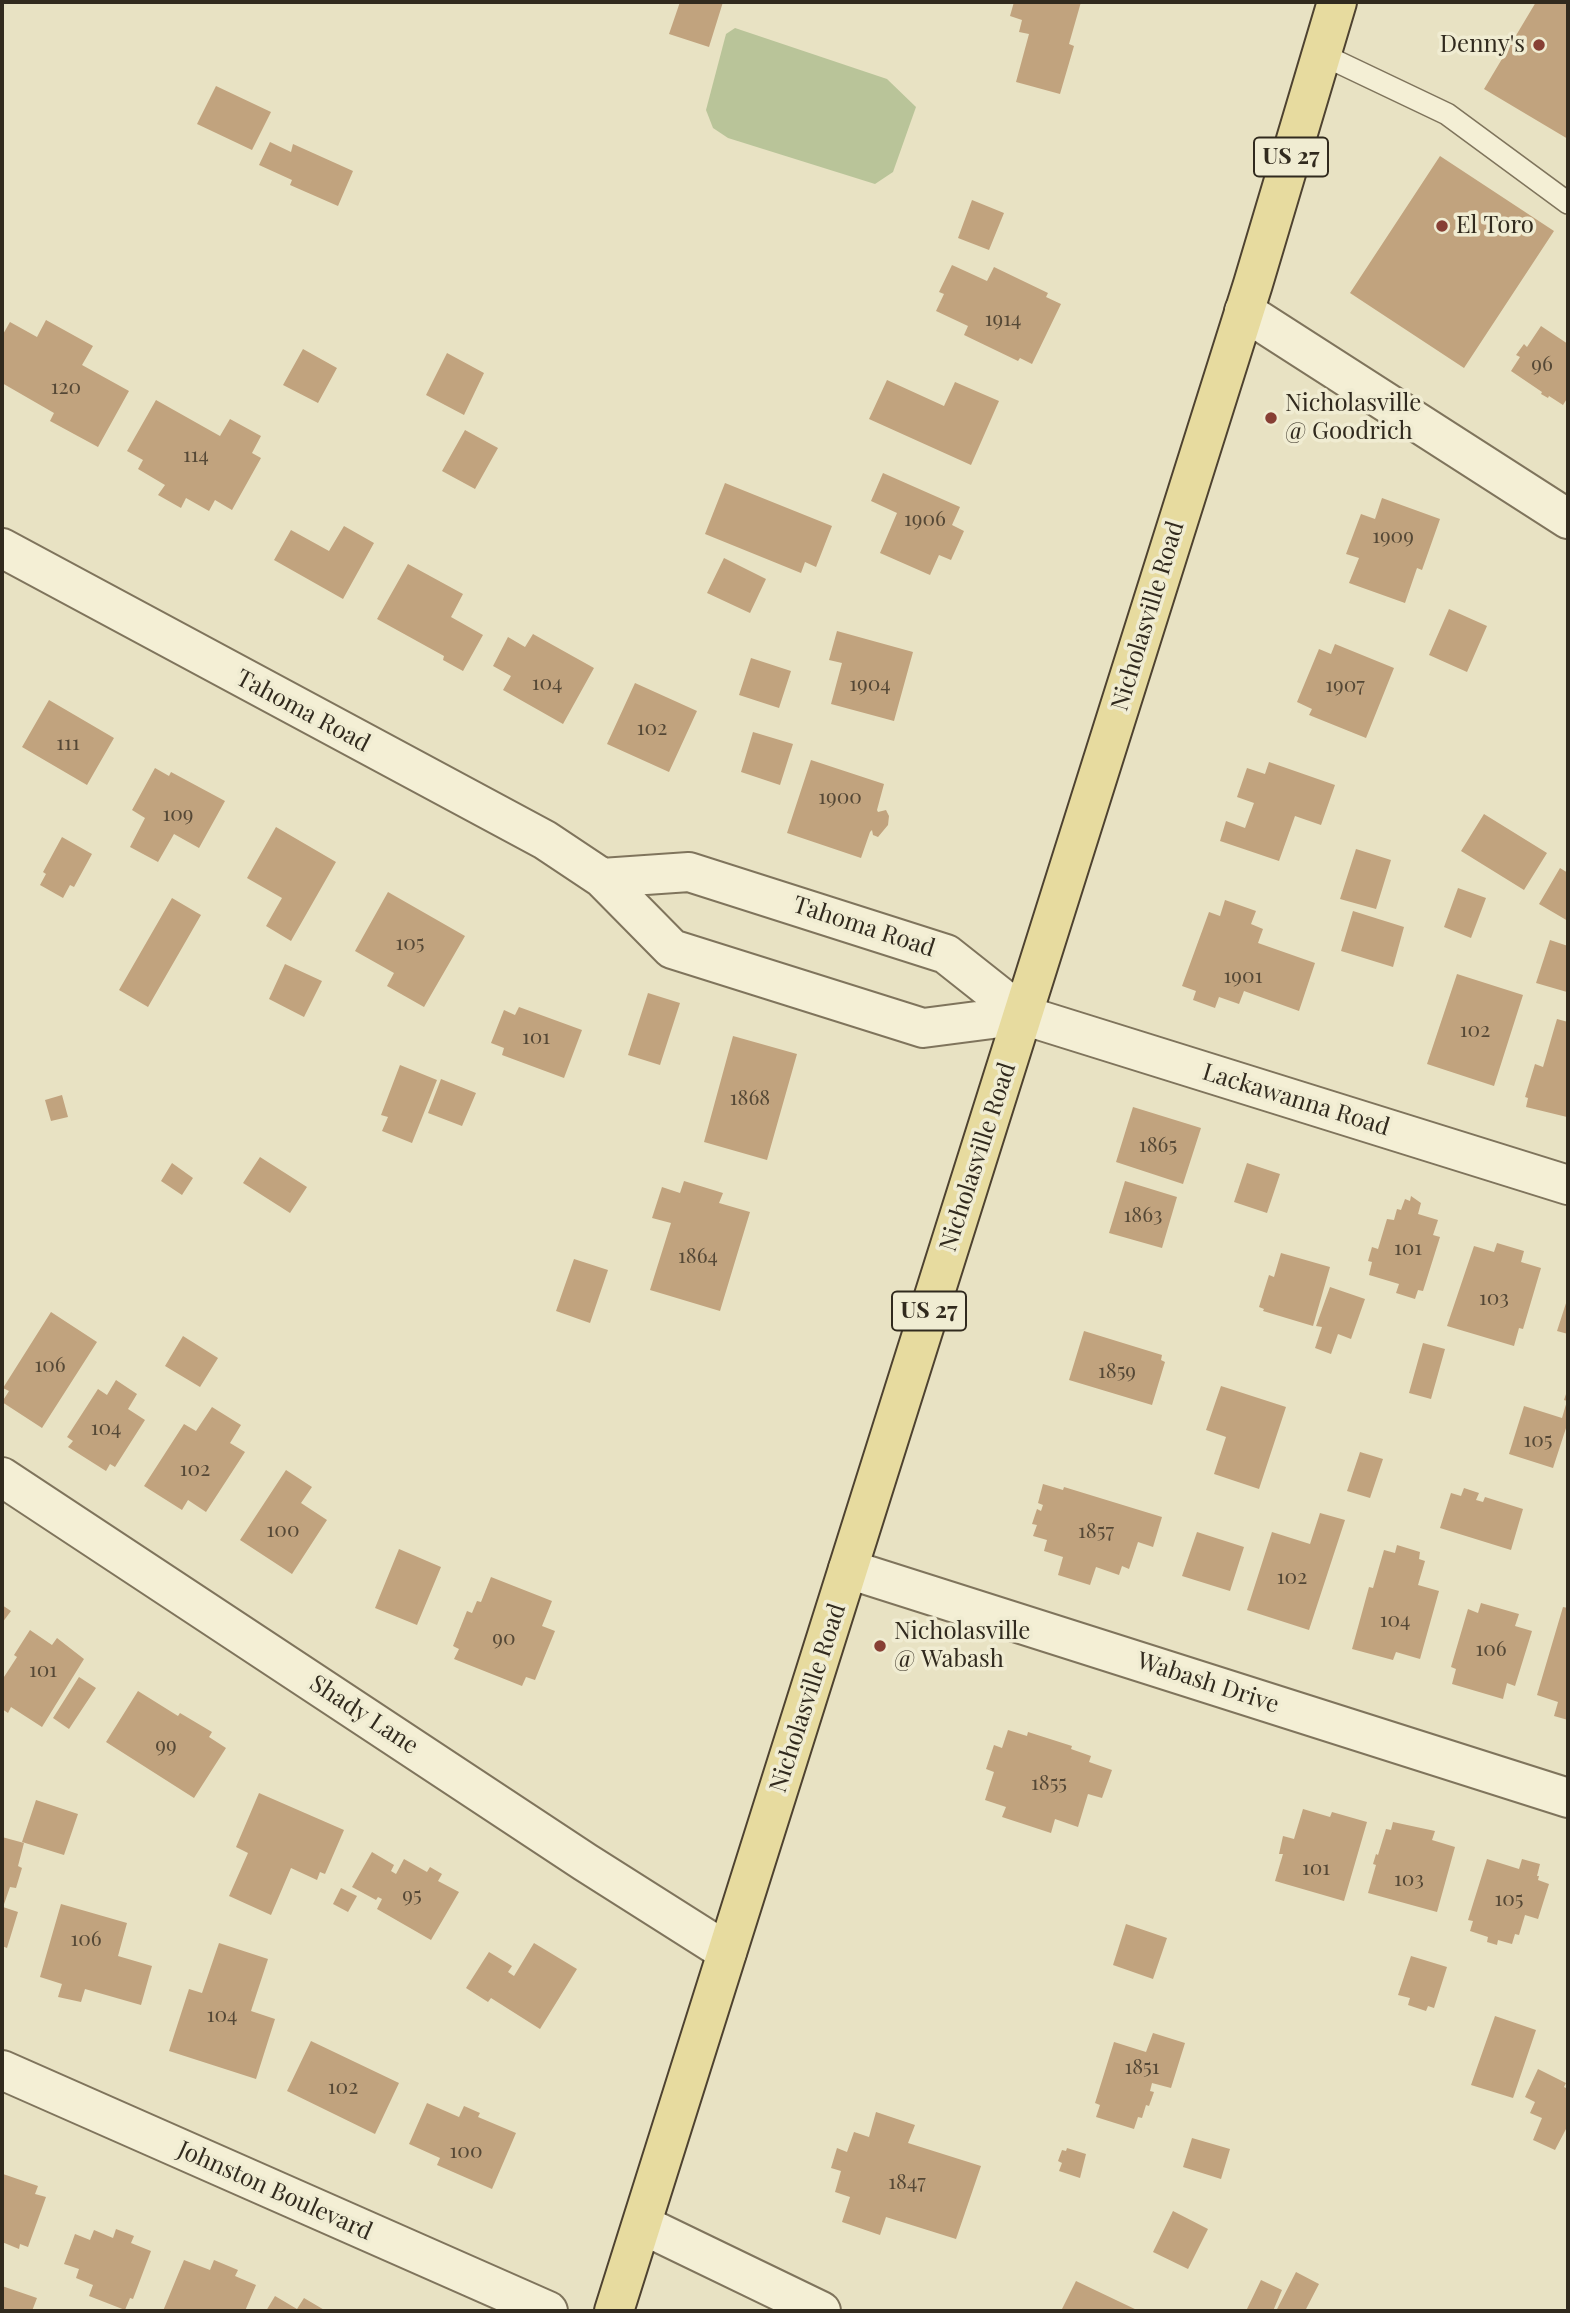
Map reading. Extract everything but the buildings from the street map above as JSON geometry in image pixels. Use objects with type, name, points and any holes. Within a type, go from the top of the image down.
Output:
[{"type":"main road","name":"Nicholasville Road","points":[[614,2311],[1244,312],[1337,2]]},
{"type":"street","points":[[1244,312],[1568,519]]},
{"type":"street","name":"Tahoma Road","points":[[2,548],[545,840],[602,878],[672,949],[923,1028],[1023,1015]]},
{"type":"street","name":"Tahoma Road","points":[[602,878],[690,872],[946,954],[1023,1015]]},
{"type":"street","name":"Lackawanna Road","points":[[1023,1015],[1568,1185]]},
{"type":"street","name":"Shady Lane","points":[[2,1477],[573,1854],[727,1952]]},
{"type":"street","name":"Wabash Drive","points":[[848,1569],[1568,1798]]},
{"type":"street","name":"Johnston Boulevard","points":[[2,2070],[548,2311]]},
{"type":"street","points":[[643,2225],[821,2311]]},
{"type":"lane","points":[[1321,54],[1447,114],[1568,203]]},
{"type":"green space","points":[[735,28],[887,79],[916,107],[893,172],[875,184],[728,138],[713,128],[706,110],[726,34]]},
{"type":"place","name":"Denny's","points":[[1539,45]]},
{"type":"place","name":"El Toro","points":[[1442,226]]},
{"type":"place","name":"Nicholasville @ Goodrich","points":[[1271,418]]},
{"type":"place","name":"Nicholasville @ Wabash","points":[[880,1646]]}]
